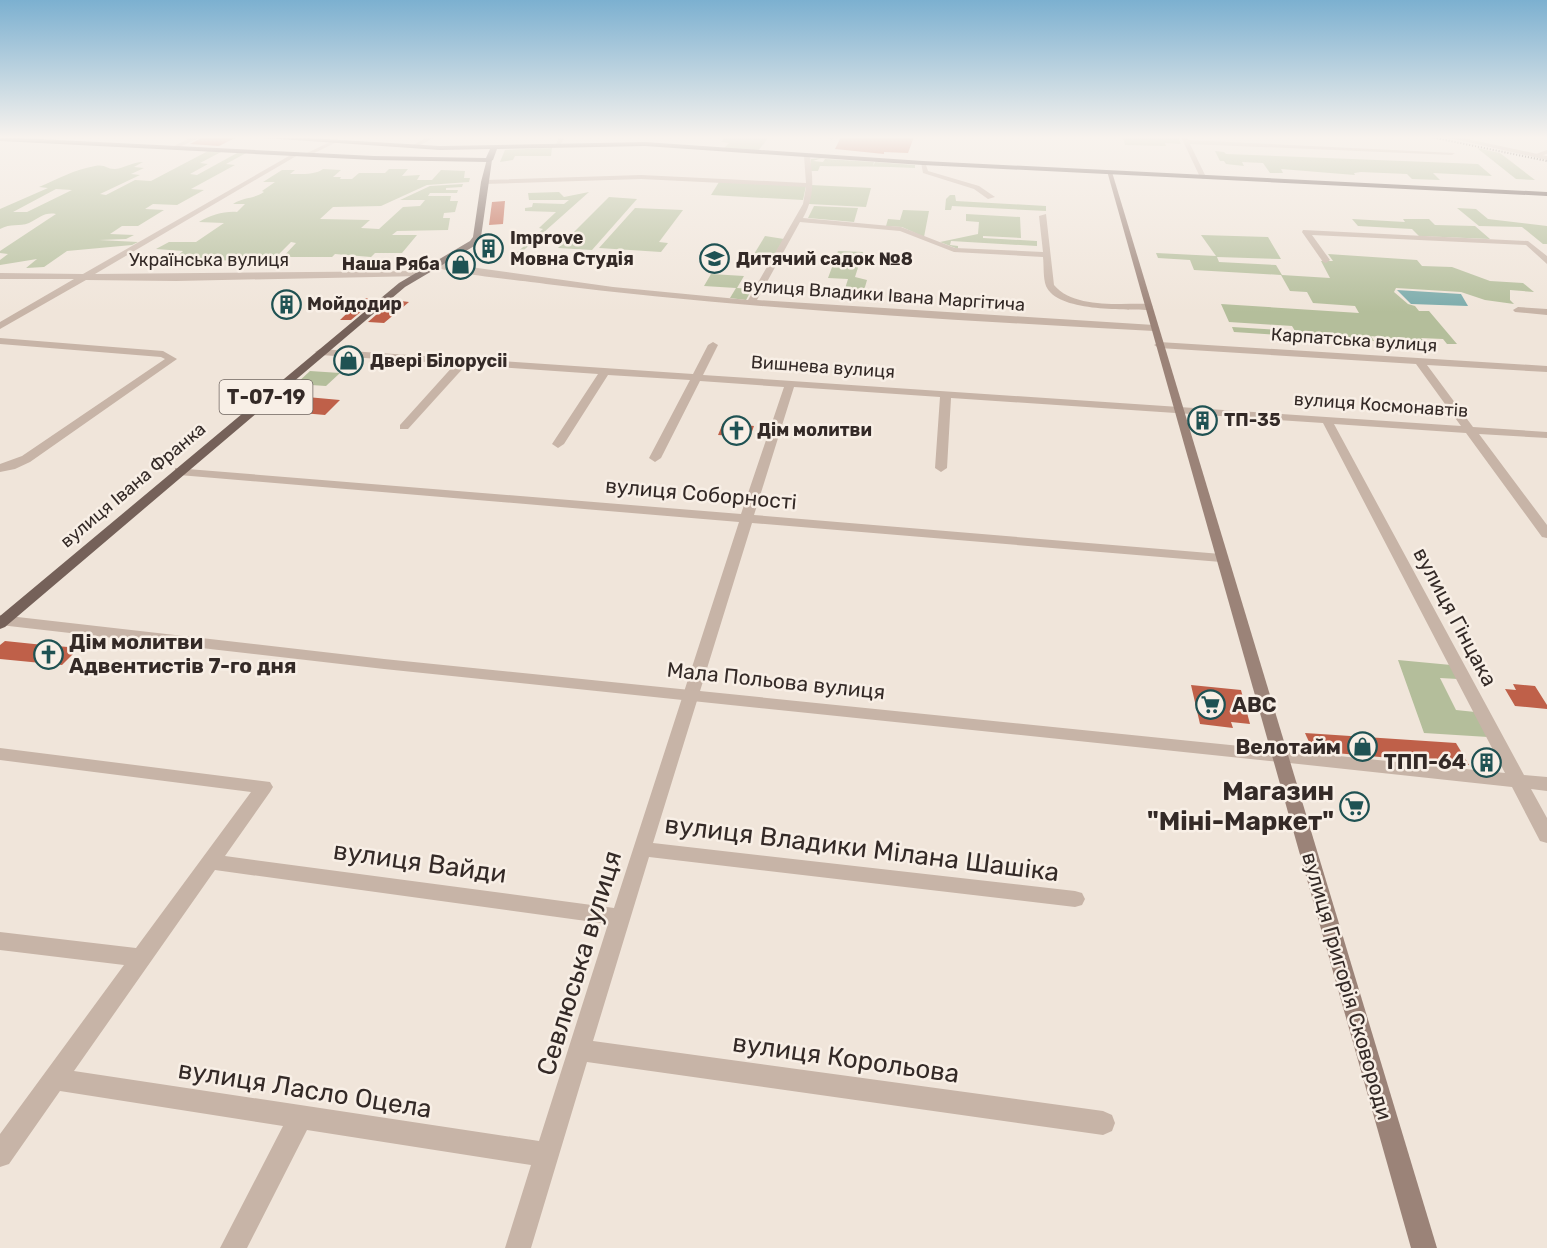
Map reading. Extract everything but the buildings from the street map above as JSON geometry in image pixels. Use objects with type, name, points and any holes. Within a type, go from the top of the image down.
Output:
[{"type":"main road","name":"вулиця Івана Франка","points":[[1,621],[320,352],[418,274],[476,240],[482,195]]},
{"type":"main road","name":"вулиця Григорія Сковороди","points":[[1116,195],[1424,1248]]},
{"type":"street","points":[[0,326],[226,195]]},
{"type":"street","points":[[751,303],[799,220],[809,195]]},
{"type":"street","points":[[1043,216],[1050,285],[1059,296],[1077,302],[1148,307]]},
{"type":"street","points":[[799,220],[899,229],[954,250],[1046,255]]},
{"type":"street","points":[[1326,260],[1306,232],[1528,243],[1547,261]]},
{"type":"street","name":"вулиця Владики Івана Маргітича","points":[[434,265],[634,292],[751,303],[1154,328]]},
{"type":"street","name":"Українська вулиця","points":[[0,276],[176,278],[418,274]]},
{"type":"street","points":[[1518,310],[1547,312]]},
{"type":"street","points":[[0,341],[163,354],[172,359],[26,459],[0,468]]},
{"type":"street","points":[[655,458],[713,345]]},
{"type":"street","name":"Карпатська вулиця","points":[[1159,345],[1547,369]]},
{"type":"street","name":"Вишнева вулиця","points":[[320,352],[1177,408]]},
{"type":"street","points":[[404,427],[464,361]]},
{"type":"street","points":[[1419,361],[1547,534]]},
{"type":"street","points":[[558,444],[605,371]]},
{"type":"street","name":"Севлюська вулиця","points":[[518,1248],[690,694],[790,383]]},
{"type":"street","points":[[941,468],[946,393]]},
{"type":"street","name":"вулиця Космонавтів","points":[[1177,408],[1547,435]]},
{"type":"street","name":"вулиця Гінцака","points":[[1326,419],[1547,836]]},
{"type":"street","name":"вулиця Соборності","points":[[179,471],[1221,558]]},
{"type":"street","name":"Мала Польова вулиця","points":[[1,621],[375,663],[1547,784]]},
{"type":"street","points":[[0,754],[264,787],[0,1155]]},
{"type":"street","name":"вулиця Владики Мілана Шашіка","points":[[642,849],[1076,899]]},
{"type":"street","name":"вулиця Вайди","points":[[211,862],[621,916]]},
{"type":"street","points":[[0,941],[142,958]]},
{"type":"street","name":"вулиця Корольова","points":[[580,1050],[1103,1123]]},
{"type":"street","name":"вулиця Ласло Оцела","points":[[55,1079],[547,1155]]},
{"type":"street","points":[[233,1248],[300,1118]]},
{"type":"green space","points":[[31,195],[44,195],[13,212],[27,212],[61,195],[195,195],[177,205],[153,204],[145,209],[164,210],[138,226],[122,226],[110,234],[134,235],[126,239],[99,240],[138,242],[132,245],[67,251],[44,267],[26,268],[37,259],[0,265],[0,260],[8,254],[0,253],[0,251],[56,214],[45,215],[29,223],[0,229],[0,209]]},
{"type":"green space","points":[[405,195],[381,206],[333,207],[320,219],[370,220],[361,228],[379,229],[403,207],[420,206],[425,200],[400,200],[410,195],[451,196],[450,201],[458,201],[455,212],[444,213],[443,218],[450,218],[448,230],[397,231],[392,235],[417,235],[402,253],[375,253],[371,257],[335,254],[332,257],[283,257],[296,243],[291,242],[275,258],[237,257],[234,260],[210,261],[213,258],[172,261],[183,251],[156,249],[169,242],[196,242],[224,223],[199,222],[218,214],[237,212],[245,204],[233,204],[256,196]]},
{"type":"green space","points":[[528,195],[585,195],[516,257],[512,257],[543,229],[539,228],[556,212],[525,211],[525,208],[532,207],[533,203],[564,204],[569,200],[529,200]]},
{"type":"green space","points":[[715,195],[804,195],[803,200]]},
{"type":"green space","points":[[810,195],[869,195],[866,207],[809,204]]},
{"type":"green space","points":[[950,195],[955,195],[956,201],[1046,206],[1046,211],[952,206],[951,210],[945,210],[946,199]]},
{"type":"green space","points":[[609,197],[637,199],[592,250],[558,248]]},
{"type":"green space","points":[[814,206],[858,208],[854,222],[808,218]]},
{"type":"green space","points":[[635,208],[683,210],[659,242],[668,243],[661,252],[599,248]]},
{"type":"green space","points":[[1457,208],[1476,209],[1488,219],[1547,226],[1547,244],[1543,244],[1522,227],[1479,226]]},
{"type":"green space","points":[[903,210],[929,211],[924,237],[902,227],[886,226],[888,219],[900,220]]},
{"type":"green space","points":[[966,214],[1020,217],[1021,238],[983,236],[983,238],[1037,241],[1037,246],[951,241],[950,245],[958,246],[958,249],[940,242],[978,234],[979,222],[966,221]]},
{"type":"green space","points":[[1352,219],[1405,222],[1403,219],[1429,219],[1435,225],[1475,226],[1490,239],[1419,236],[1412,229],[1358,226]]},
{"type":"green space","points":[[1201,235],[1268,237],[1281,259],[1217,257],[1219,262],[1276,265],[1282,275],[1330,278],[1321,261],[1333,261],[1328,254],[1417,260],[1422,266],[1452,267],[1490,281],[1523,283],[1534,292],[1510,290],[1510,300],[1514,304],[1485,300],[1461,292],[1396,288],[1394,292],[1408,304],[1415,306],[1419,311],[1429,311],[1457,344],[1447,344],[1443,339],[1421,338],[1424,342],[1371,336],[1374,341],[1234,332],[1232,327],[1295,331],[1292,326],[1229,322],[1221,304],[1359,313],[1355,306],[1313,303],[1307,292],[1290,291],[1281,275],[1194,270],[1190,260],[1158,258],[1156,253],[1216,256]]},
{"type":"green space","points":[[765,236],[784,239],[768,265],[748,264]]},
{"type":"green space","points":[[838,251],[863,252],[855,277],[867,280],[863,294],[844,292],[848,279],[828,278]]},
{"type":"green space","points":[[711,274],[744,276],[737,288],[752,289],[746,300],[730,298],[736,288],[704,286]]},
{"type":"green space","points":[[310,371],[340,373],[326,386],[296,384]]},
{"type":"green space","points":[[1398,660],[1451,665],[1458,679],[1440,678],[1456,710],[1475,712],[1488,737],[1424,733]]},
{"type":"water","points":[[1397,290],[1461,294],[1468,306],[1411,304]]},
{"type":"place","name":"Improve Мовна Студія","points":[[489,248]]},
{"type":"place","name":"Дитячий садок №8","points":[[715,259]]},
{"type":"place","name":"Наша Ряба","points":[[461,264]]},
{"type":"place","name":"Мойдодир","points":[[286,304]]},
{"type":"place","name":"Двері Білорусіі","points":[[349,361]]},
{"type":"place","name":"ТП-35","points":[[1203,420]]},
{"type":"place","name":"Дім молитви","points":[[736,430]]},
{"type":"place","name":"Дім молитви Адвентистів 7-го дня","points":[[48,654]]},
{"type":"place","name":"ABC","points":[[1211,705]]},
{"type":"place","name":"Велотайм","points":[[1362,747]]},
{"type":"place","name":"ТПП-64","points":[[1487,762]]},
{"type":"place","name":"Магазин \"Міні-Маркет\"","points":[[1355,806]]}]
